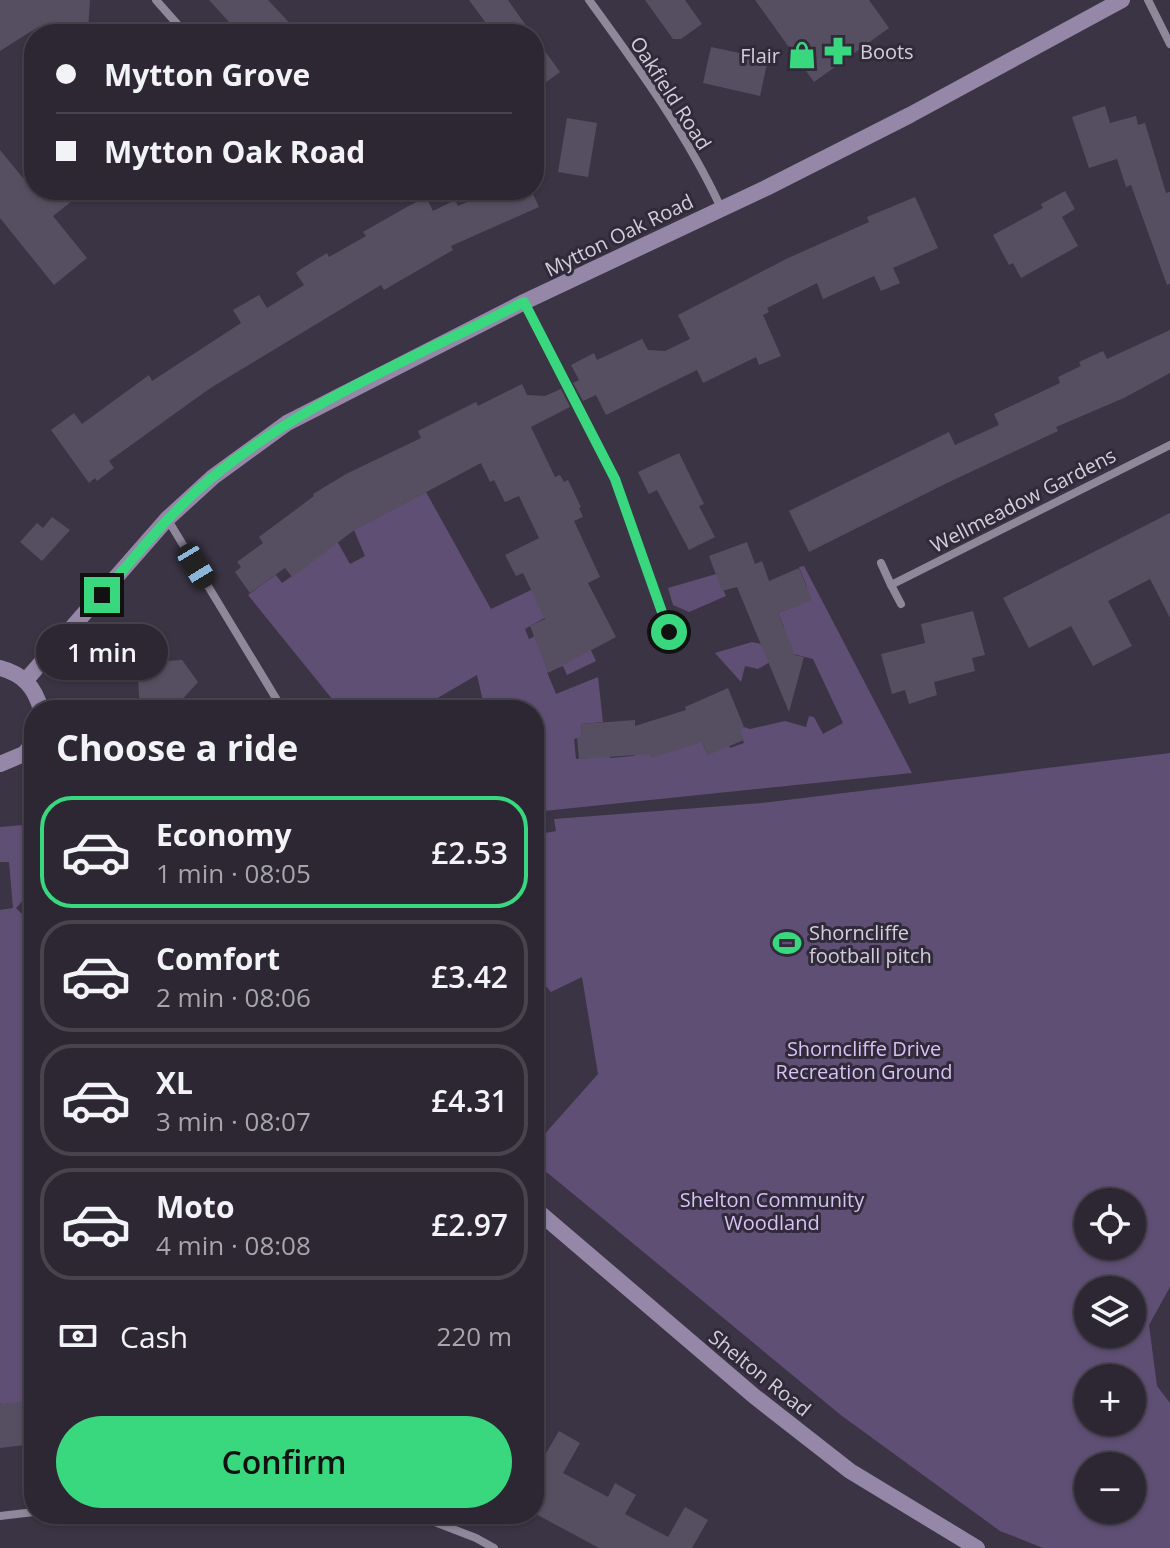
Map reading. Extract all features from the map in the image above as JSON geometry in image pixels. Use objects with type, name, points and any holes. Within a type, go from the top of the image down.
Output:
[{"type":"main road","name":"Mytton Oak Road","points":[[26,680],[167,519],[213,477],[287,423],[524,302],[766,188],[910,115],[1122,0]]},
{"type":"main road","points":[[0,668],[26,680],[38,700]]},
{"type":"main road","points":[[0,764],[24,755]]},
{"type":"main road","name":"Shelton Road","points":[[544,1217],[754,1396],[850,1471],[977,1548]]},
{"type":"street","points":[[156,0],[177,24]]},
{"type":"street","name":"Oakfield Road","points":[[589,0],[641,72],[709,182],[721,208]]},
{"type":"street","points":[[1148,0],[1170,44]]},
{"type":"street","points":[[524,302],[615,479],[669,632]]},
{"type":"street","name":"Wellmeadow Gardens","points":[[891,585],[1170,445]]},
{"type":"street","points":[[167,519],[277,700]]},
{"type":"street","points":[[881,563],[901,604]]},
{"type":"street","points":[[0,1516],[24,1513]]},
{"type":"street","points":[[440,1524],[494,1548]]},
{"type":"green space","points":[[426,492],[491,609],[531,590],[557,611],[525,629],[529,639],[549,629],[589,646],[596,661],[567,675],[563,666],[547,672],[556,694],[598,677],[603,722],[581,724],[582,737],[574,739],[576,759],[610,752],[610,758],[633,756],[696,729],[708,755],[725,735],[730,748],[744,743],[739,729],[744,727],[750,729],[785,721],[806,727],[809,716],[814,717],[823,734],[843,723],[813,659],[774,649],[770,662],[758,669],[745,666],[741,682],[715,653],[752,642],[765,645],[784,627],[778,613],[798,605],[793,593],[807,587],[799,567],[804,566],[912,773],[544,811],[544,700],[483,700],[477,675],[434,700],[333,700],[248,595],[274,576],[282,583],[309,564],[329,527],[350,564],[365,556],[354,530]]},
{"type":"green space","points":[[716,574],[726,596],[689,612],[673,605],[668,588]]},
{"type":"green space","name":"Shorncliffe Drive Recreation Ground","points":[[1170,753],[1170,1287],[1149,1325],[1157,1386],[1170,1403],[1170,1548],[1043,1548],[1000,1531],[842,1416],[544,1171],[544,1135],[598,1074],[582,977],[551,992],[544,984],[544,833],[556,831],[554,819],[762,803]]},
{"type":"green space","points":[[24,825],[24,900],[16,908],[24,914],[24,1406],[4,1417],[0,1402],[0,910],[13,908],[9,862],[0,862],[0,827]]},
{"type":"building","points":[[0,0],[90,0],[88,24],[24,24],[24,36],[0,51]]},
{"type":"building","points":[[209,0],[268,0],[291,24],[231,24]]},
{"type":"building","points":[[469,0],[508,0],[525,24],[487,24]]},
{"type":"building","points":[[645,0],[685,0],[702,24],[681,39],[673,39]]},
{"type":"building","points":[[755,0],[869,0],[889,28],[814,82]]},
{"type":"building","points":[[711,47],[768,59],[760,96],[703,83]]},
{"type":"building","points":[[544,50],[560,72],[544,84]]},
{"type":"building","points":[[1105,106],[1110,123],[1136,116],[1138,125],[1145,123],[1166,193],[1170,192],[1170,284],[1167,285],[1131,185],[1126,187],[1117,159],[1089,168],[1072,117]]},
{"type":"building","points":[[567,118],[597,123],[588,177],[558,172]]},
{"type":"building","points":[[0,150],[24,177],[24,200],[73,200],[53,216],[87,258],[54,285],[0,218]]},
{"type":"building","points":[[1065,191],[1075,209],[1062,217],[1078,246],[1021,278],[1013,263],[1009,265],[993,235],[1043,208],[1041,204]]},
{"type":"building","points":[[915,197],[938,248],[893,268],[900,283],[881,291],[874,276],[823,299],[817,283],[767,308],[769,312],[763,315],[781,356],[759,365],[756,357],[703,383],[697,370],[606,415],[596,395],[583,401],[573,383],[579,380],[571,365],[594,353],[597,360],[642,339],[648,350],[665,351],[690,339],[678,315],[786,259],[869,222],[867,217]]},
{"type":"building","points":[[420,200],[428,200],[433,211],[455,200],[458,206],[472,200],[536,200],[539,207],[451,246],[453,250],[384,290],[381,285],[209,389],[109,461],[114,468],[97,481],[95,478],[89,483],[51,430],[74,413],[82,424],[149,375],[152,381],[241,323],[233,310],[259,295],[267,308],[304,285],[296,273],[301,269],[327,253],[329,257],[366,236],[363,232],[405,208]]},
{"type":"building","points":[[1170,330],[1170,373],[809,552],[789,511],[949,432],[955,445],[999,425],[994,414],[1060,383],[1058,377],[1081,366],[1079,362],[1103,351],[1107,359]]},
{"type":"building","points":[[522,384],[527,395],[545,396],[561,389],[570,407],[531,427],[555,477],[560,475],[564,482],[568,480],[581,507],[583,517],[574,521],[600,577],[588,583],[616,637],[548,673],[530,626],[545,619],[523,573],[516,576],[505,555],[539,538],[519,496],[505,502],[481,463],[353,531],[292,577],[285,568],[250,593],[235,572],[241,567],[237,562],[263,543],[259,537],[313,494],[346,474],[421,438],[418,431],[476,402],[478,406]]},
{"type":"building","points":[[679,453],[704,504],[699,506],[715,537],[689,550],[657,490],[649,494],[638,472]]},
{"type":"building","points":[[1170,513],[1170,618],[1150,579],[1108,601],[1132,646],[1093,666],[1071,626],[1029,648],[1003,598]]},
{"type":"building","points":[[52,517],[70,530],[42,561],[20,542],[37,523],[43,528]]},
{"type":"building","points":[[747,542],[755,564],[762,561],[769,581],[799,568],[812,600],[778,613],[795,655],[804,657],[789,712],[737,587],[722,591],[709,556]]},
{"type":"building","points":[[973,611],[985,655],[972,658],[975,671],[934,682],[937,695],[909,704],[905,690],[892,694],[881,654],[925,643],[921,624]]},
{"type":"building","points":[[182,660],[198,682],[182,700],[139,700],[137,663]]},
{"type":"building","points":[[728,688],[744,727],[739,729],[744,740],[708,755],[702,742],[651,758],[650,754],[579,759],[577,738],[582,737],[581,724],[635,720],[635,726],[686,710],[685,707]]},
{"type":"building","points":[[24,1401],[24,1445],[0,1448],[0,1404]]},
{"type":"building","points":[[559,1431],[580,1443],[563,1473],[608,1497],[615,1483],[636,1495],[625,1514],[668,1537],[685,1507],[708,1520],[692,1548],[599,1548],[544,1518],[544,1457]]},
{"type":"place","name":"Boots","points":[[838,51]]},
{"type":"place","name":"Flair","points":[[802,55]]},
{"type":"place","name":"Shorncliffe football pitch","points":[[787,943]]},
{"type":"route","points":[[102,595],[167,519],[253,446],[326,401],[524,302],[615,479],[669,632]]},
{"type":"park label","name":"Shelton Community Woodland","points":[[772,1210]]}]
